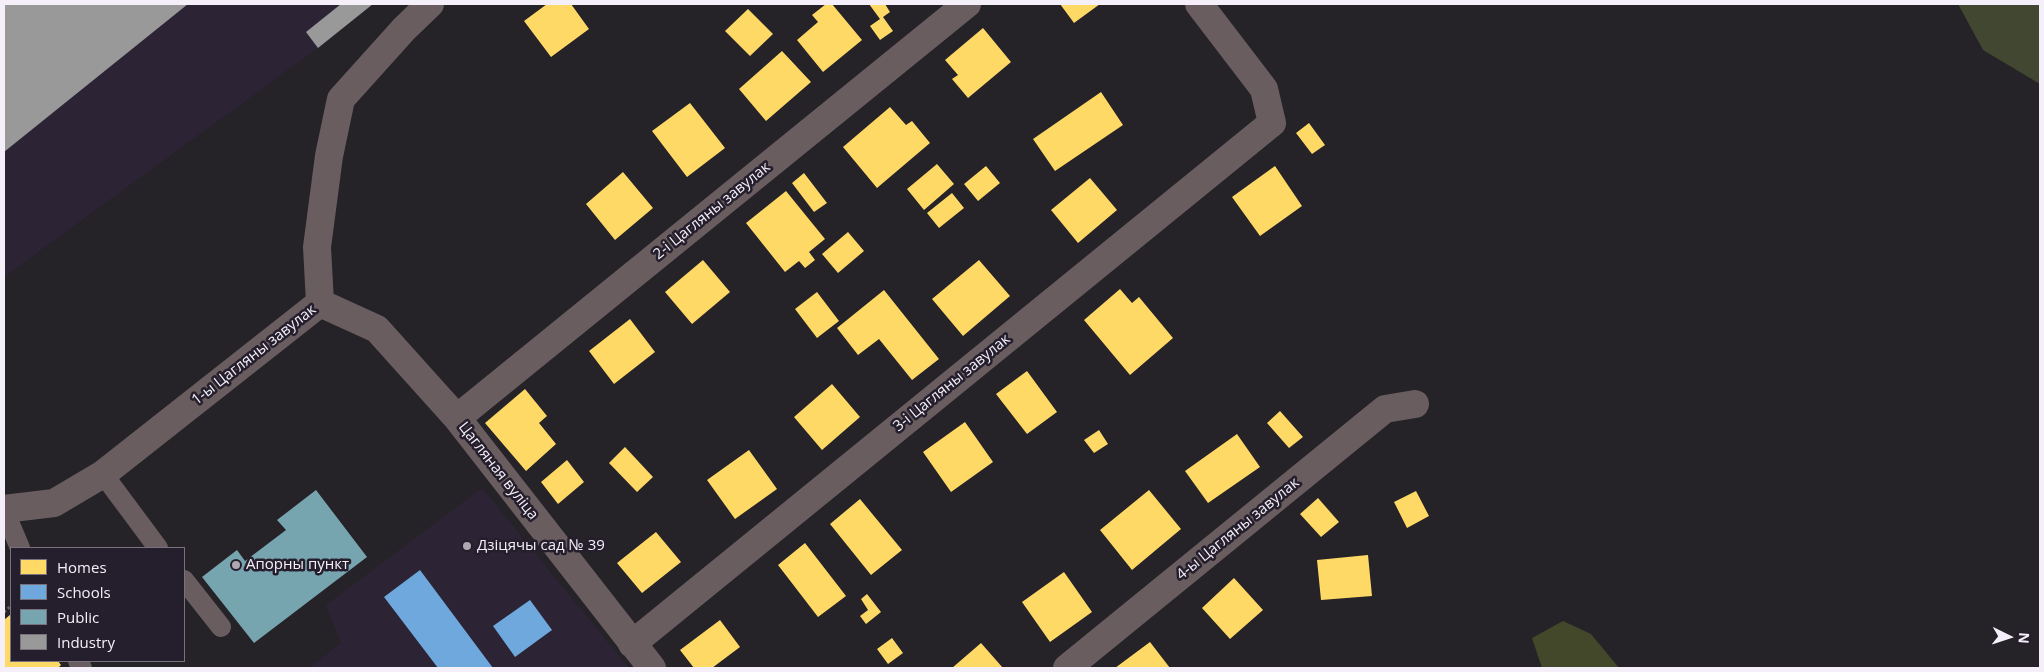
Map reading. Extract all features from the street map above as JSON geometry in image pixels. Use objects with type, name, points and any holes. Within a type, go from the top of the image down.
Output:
[{"type":"street","name":"1-ы Цагляны завулак","points":[[4,509],[54,503],[103,474],[320,303],[317,247],[329,156],[341,99],[404,29],[430,4]]},
{"type":"street","name":"2-і Цагляны завулак","points":[[457,418],[967,4]]},
{"type":"street","name":"3-і Цагляны завулак","points":[[632,644],[1272,123],[1264,89],[1199,4]]},
{"type":"street","name":"Цагляная вуліца","points":[[320,303],[377,329],[457,418],[652,668]]},
{"type":"street","name":"4-ы Цагляны завулак","points":[[1067,668],[1385,409],[1415,404]]},
{"type":"lane","points":[[103,474],[157,547]]},
{"type":"lane","points":[[4,509],[20,547]]},
{"type":"lane","points":[[185,581],[221,627]]},
{"type":"shaded area","points":[[4,4],[373,4],[318,48],[4,277]]},
{"type":"shaded area","name":"Дзіцячы сад № 39","points":[[482,488],[629,668],[309,668],[341,643],[326,605]]},
{"type":"green space","points":[[1958,4],[2040,4],[2040,84],[1983,50]]},
{"type":"green space","points":[[1563,621],[1591,634],[1619,668],[1542,668],[1532,638]]},
{"type":"building: Homes","points":[[547,4],[571,4],[589,29],[551,57],[524,21]]},
{"type":"building: Homes","points":[[826,4],[832,4],[862,40],[823,72],[797,40],[818,22],[812,15]]},
{"type":"building: Homes","points":[[869,4],[885,4],[890,12],[883,17],[893,31],[880,40],[870,26],[880,19]]},
{"type":"building: Homes","points":[[1060,4],[1100,4],[1074,23]]},
{"type":"building: Homes","points":[[748,9],[773,34],[750,56],[725,31]]},
{"type":"building: Homes","points":[[983,28],[1011,62],[968,98],[952,79],[958,75],[945,60]]},
{"type":"building: Homes","points":[[782,51],[811,82],[766,121],[739,89]]},
{"type":"building: Homes","points":[[1101,92],[1123,125],[1055,171],[1033,139]]},
{"type":"building: Homes","points":[[690,103],[725,148],[687,177],[652,131]]},
{"type":"building: Homes","points":[[890,107],[906,125],[912,121],[930,143],[877,188],[843,147]]},
{"type":"building: Homes","points":[[1309,123],[1325,145],[1312,154],[1296,133]]},
{"type":"building: Homes","points":[[937,164],[954,184],[924,210],[907,189]]},
{"type":"building: Homes","points":[[986,166],[1000,183],[978,201],[964,184]]},
{"type":"building: Homes","points":[[1275,166],[1302,206],[1260,236],[1232,197]]},
{"type":"building: Homes","points":[[623,172],[653,208],[615,240],[586,204]]},
{"type":"building: Homes","points":[[804,173],[827,203],[814,212],[792,183]]},
{"type":"building: Homes","points":[[1090,178],[1117,210],[1078,243],[1051,210]]},
{"type":"building: Homes","points":[[786,191],[825,239],[809,252],[815,260],[805,268],[799,261],[785,272],[746,223]]},
{"type":"building: Homes","points":[[952,193],[964,208],[939,228],[927,213]]},
{"type":"building: Homes","points":[[848,232],[864,251],[838,273],[822,254]]},
{"type":"building: Homes","points":[[703,260],[730,292],[692,324],[665,292]]},
{"type":"building: Homes","points":[[979,260],[1010,296],[963,336],[932,299]]},
{"type":"building: Homes","points":[[1120,289],[1132,303],[1139,297],[1173,338],[1130,375],[1084,320]]},
{"type":"building: Homes","points":[[884,290],[939,359],[912,380],[879,339],[858,355],[837,328]]},
{"type":"building: Homes","points":[[817,292],[839,321],[817,338],[795,309]]},
{"type":"building: Homes","points":[[630,319],[655,352],[614,384],[589,351]]},
{"type":"building: Homes","points":[[1027,371],[1057,412],[1027,434],[996,394]]},
{"type":"building: Homes","points":[[832,384],[860,417],[822,450],[794,417]]},
{"type":"building: Homes","points":[[525,389],[547,416],[539,423],[556,444],[526,471],[485,423]]},
{"type":"building: Homes","points":[[1280,411],[1303,437],[1289,448],[1267,423]]},
{"type":"building: Homes","points":[[965,422],[993,462],[951,492],[923,452]]},
{"type":"building: Homes","points":[[1099,430],[1108,444],[1094,453],[1084,440]]},
{"type":"building: Homes","points":[[1237,434],[1260,467],[1208,503],[1185,471]]},
{"type":"building: Homes","points":[[625,447],[653,477],[637,492],[609,463]]},
{"type":"building: Homes","points":[[749,450],[777,489],[735,519],[707,480]]},
{"type":"building: Homes","points":[[567,460],[584,482],[558,504],[541,482]]},
{"type":"building: Homes","points":[[1149,490],[1181,529],[1132,570],[1100,530]]},
{"type":"building: Homes","points":[[1416,491],[1429,516],[1407,528],[1394,502]]},
{"type":"building: Homes","points":[[1318,498],[1339,522],[1321,537],[1300,514]]},
{"type":"building: Homes","points":[[860,499],[902,550],[871,575],[830,524]]},
{"type":"building: Homes","points":[[656,532],[681,562],[642,593],[617,563]]},
{"type":"building: Homes","points":[[805,543],[846,596],[818,617],[778,565]]},
{"type":"building: Homes","points":[[1368,555],[1372,596],[1321,600],[1317,560]]},
{"type":"building: Homes","points":[[1064,572],[1092,612],[1050,642],[1022,602]]},
{"type":"building: Homes","points":[[1234,578],[1263,610],[1230,639],[1202,608]]},
{"type":"building: Homes","points":[[867,594],[881,612],[866,624],[860,616],[868,610],[861,599]]},
{"type":"building: Homes","points":[[10,615],[10,662],[59,662],[61,665],[58,668],[4,668],[4,620]]},
{"type":"building: Homes","points":[[720,620],[740,647],[712,668],[694,668],[680,650]]},
{"type":"building: Homes","points":[[892,638],[903,653],[888,664],[877,649]]},
{"type":"building: Homes","points":[[1150,642],[1170,668],[1115,668]]},
{"type":"building: Homes","points":[[981,643],[1003,668],[952,668]]},
{"type":"building: Schools","points":[[420,570],[493,668],[438,668],[384,597]]},
{"type":"building: Schools","points":[[530,600],[552,630],[515,657],[493,626]]},
{"type":"building: Public","points":[[316,490],[367,557],[254,643],[202,577],[237,550],[245,561],[286,530],[277,520]]},
{"type":"building: Industry","points":[[4,4],[188,4],[4,152]]},
{"type":"building: Industry","points":[[341,4],[373,4],[318,48],[306,32]]},
{"type":"place","name":"Дзіцячы сад № 39","points":[[467,546]]},
{"type":"place","name":"Апорны пункт","points":[[236,565]]}]
